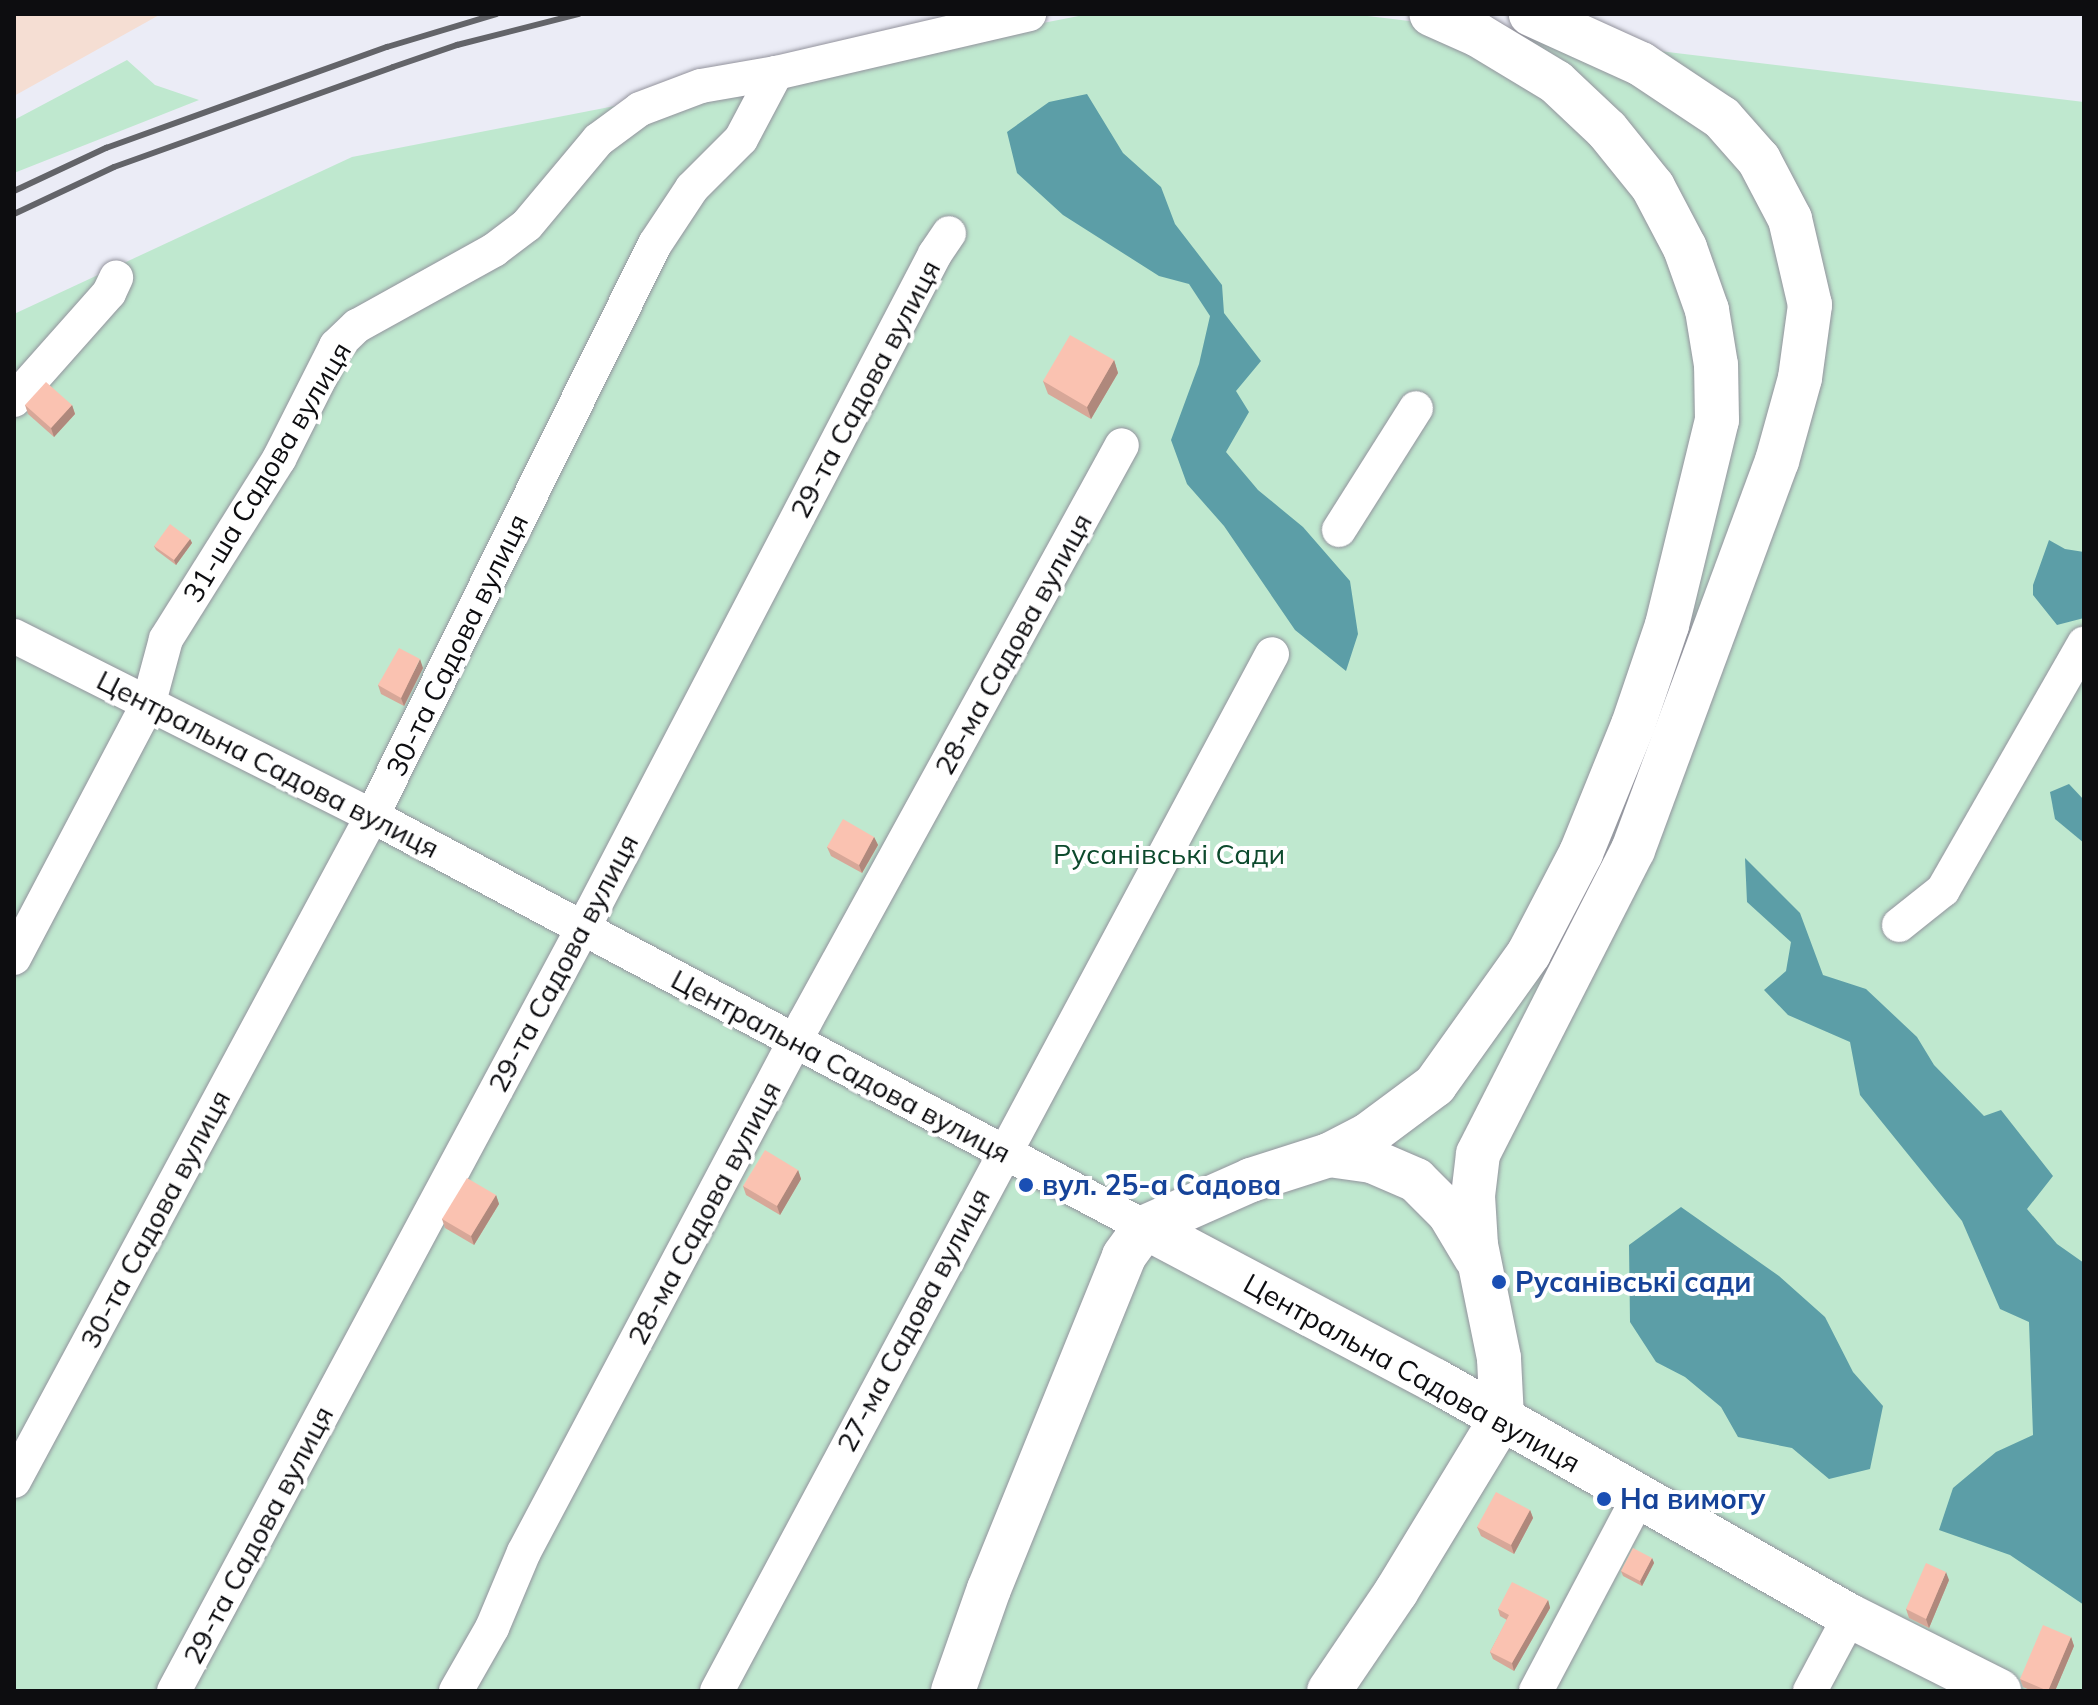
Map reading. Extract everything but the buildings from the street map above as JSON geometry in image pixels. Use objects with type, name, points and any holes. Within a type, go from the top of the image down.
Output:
[{"type":"main road","points":[[953,1691],[989,1589],[1124,1256],[1145,1227],[1251,1180],[1329,1155],[1368,1135],[1435,1085],[1494,1007],[1542,928],[1581,853],[1633,725],[1667,625],[1717,420],[1716,365],[1707,310],[1685,248],[1653,187],[1607,130],[1556,82],[1478,35],[1431,14]]},
{"type":"main road","points":[[1329,1691],[1396,1592],[1502,1418],[1499,1358],[1479,1263],[1473,1196],[1478,1154],[1633,850],[1777,461],[1800,378],[1810,305],[1790,219],[1759,160],[1722,118],[1641,64],[1531,14]]},
{"type":"main road","points":[[1329,1155],[1372,1161],[1416,1180],[1449,1213],[1479,1263]]},
{"type":"main road","name":"Центральна Садова вулиця","points":[[1145,1227],[1502,1418],[1850,1616],[1999,1691]]},
{"type":"street","name":"31-ша Садова вулиця","points":[[14,958],[149,702],[166,639],[279,459],[336,346],[357,326],[494,250],[527,225],[598,140],[640,109],[701,86],[776,73],[1029,14]]},
{"type":"street","name":"30-та Садова вулиця","points":[[14,1481],[372,816],[655,244],[692,188],[741,139],[776,73]]},
{"type":"street","name":"29-та Садова вулиця","points":[[174,1691],[583,927],[935,254],[949,233]]},
{"type":"street","points":[[14,400],[109,293],[116,278]]},
{"type":"street","points":[[1339,530],[1416,408]]},
{"type":"street","name":"28-ма Садова вулиця","points":[[456,1691],[492,1628],[524,1552],[795,1040],[1122,445]]},
{"type":"street","name":"Центральна Садова вулиця","points":[[14,636],[372,816],[1145,1227]]},
{"type":"street","points":[[1899,925],[1943,890],[2084,644]]},
{"type":"street","name":"27-ма Садова вулиця","points":[[717,1691],[1272,654]]},
{"type":"street","points":[[1536,1691],[1638,1498]]},
{"type":"street","points":[[1810,1691],[1850,1616]]},
{"type":"shaded area","points":[[14,14],[161,14],[14,96]]},
{"type":"green space","name":"Русанівські Сади","points":[[1089,14],[1351,14],[2084,102],[2084,1691],[14,1691],[14,314],[352,157]]},
{"type":"green space","points":[[127,60],[155,85],[199,100],[14,173],[14,120]]},
{"type":"water","points":[[1087,94],[1123,153],[1161,187],[1175,224],[1222,285],[1224,313],[1261,361],[1236,391],[1249,412],[1226,452],[1258,490],[1303,527],[1350,581],[1358,634],[1346,671],[1295,630],[1224,526],[1187,484],[1171,440],[1199,364],[1210,316],[1189,284],[1159,276],[1063,215],[1017,173],[1007,132],[1049,102]]},
{"type":"water","points":[[2049,540],[2065,549],[2084,552],[2084,618],[2057,625],[2033,595],[2033,585]]},
{"type":"water","points":[[2069,784],[2084,800],[2084,843],[2055,819],[2050,792]]},
{"type":"water","points":[[1745,858],[1800,913],[1823,975],[1866,989],[1917,1037],[1934,1065],[1984,1116],[2001,1110],[2053,1176],[2027,1209],[2057,1244],[2084,1263],[2084,1605],[2010,1555],[1939,1530],[1953,1488],[1996,1452],[2033,1435],[2029,1322],[2000,1309],[1962,1221],[1860,1095],[1850,1042],[1788,1015],[1764,990],[1786,971],[1791,942],[1747,902]]},
{"type":"water","points":[[1681,1207],[1779,1276],[1825,1317],[1853,1372],[1883,1406],[1870,1469],[1829,1479],[1792,1448],[1738,1437],[1721,1407],[1685,1377],[1656,1362],[1630,1322],[1629,1245]]},
{"type":"railway","points":[[14,191],[106,148],[387,47],[496,14]]},
{"type":"railway","points":[[14,214],[114,167],[393,67],[457,45],[579,14]]},
{"type":"place","name":"вул. 25-а Садова","points":[[1026,1185]]},
{"type":"place","name":"Русанівські сади","points":[[1499,1282]]},
{"type":"place","name":"На вимогу","points":[[1604,1499]]}]
